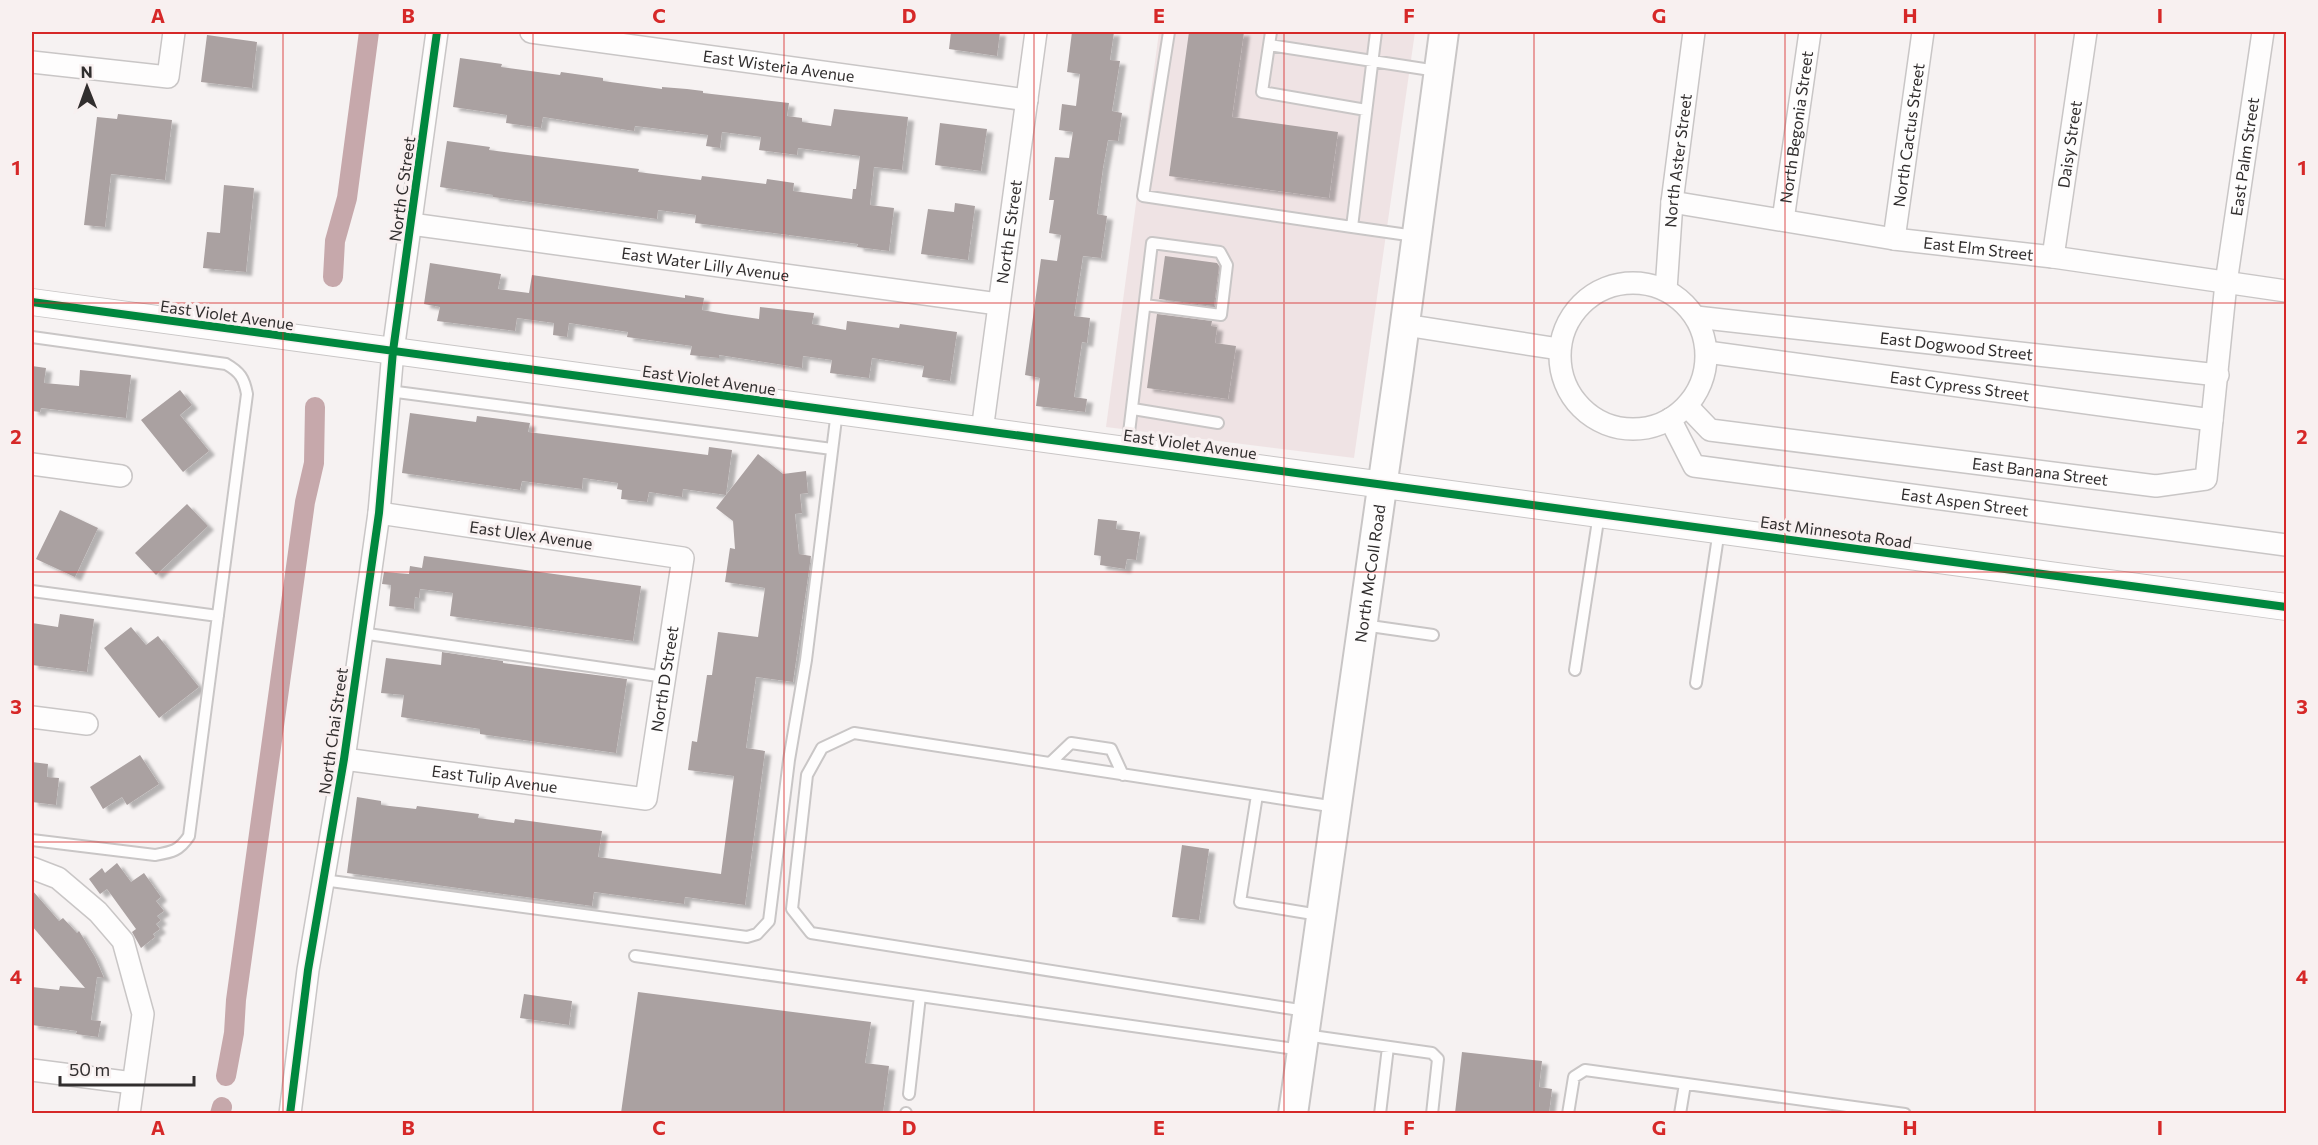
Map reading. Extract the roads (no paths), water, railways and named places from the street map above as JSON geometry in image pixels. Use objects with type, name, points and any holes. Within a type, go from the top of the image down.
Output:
[{"type":"main road","name":"North McColl Road","points":[[1293,1113],[1383,484],[1444,32]]},
{"type":"street","points":[[32,62],[168,77],[174,32]]},
{"type":"street","name":"North C Street","points":[[393,351],[437,32]]},
{"type":"street","name":"East Wisteria Avenue","points":[[531,32],[1026,100]]},
{"type":"street","name":"North E Street","points":[[982,431],[1036,32]]},
{"type":"street","name":"North Aster Street","points":[[1666,290],[1672,202],[1694,32]]},
{"type":"street","name":"North Begonia Street","points":[[1783,220],[1810,32]]},
{"type":"street","name":"North Cactus Street","points":[[1894,239],[1923,32]]},
{"type":"street","name":"Daisy Street","points":[[2053,257],[2086,32]]},
{"type":"street","name":"East Palm Street","points":[[2226,283],[2263,32]]},
{"type":"street","name":"East Elm Street","points":[[1672,202],[1894,239],[2053,257],[2286,291]]},
{"type":"street","name":"East Water Lilly Avenue","points":[[411,224],[998,304]]},
{"type":"street","points":[[1619,283],[1643,283],[1666,290],[1683,301],[1696,317],[1704,334],[1707,352],[1705,372],[1698,390],[1687,406],[1670,419],[1648,427],[1625,429],[1603,423],[1584,411],[1569,393],[1561,371],[1559,349],[1565,326],[1578,306],[1597,291],[1619,283]]},
{"type":"street","name":"East Banana Street","points":[[1687,406],[1710,430],[2156,486],[2206,479],[2226,283]]},
{"type":"street","name":"East Violet Avenue","points":[[32,302],[1383,484]]},
{"type":"street","name":"East Dogwood Street","points":[[1696,317],[2218,375]]},
{"type":"street","points":[[1405,325],[1559,349]]},
{"type":"street","name":"North Chai Street","points":[[290,1113],[308,970],[344,759],[379,513],[393,351]]},
{"type":"street","name":"East Cypress Street","points":[[1707,352],[2212,420]]},
{"type":"street","name":"East Aspen Street","points":[[1670,419],[1694,466],[2286,545]]},
{"type":"street","points":[[32,464],[121,476]]},
{"type":"street","name":"East Minnesota Road","points":[[1383,484],[2286,607]]},
{"type":"street","name":"East Ulex Avenue","points":[[379,513],[683,558]]},
{"type":"street","name":"North D Street","points":[[646,799],[683,558]]},
{"type":"street","points":[[32,717],[87,724]]},
{"type":"street","name":"East Tulip Avenue","points":[[344,759],[646,799]]},
{"type":"street","points":[[32,868],[58,878],[98,912],[123,941],[143,1014],[129,1113]]},
{"type":"street","points":[[32,1070],[133,1083]]},
{"type":"lane","points":[[1169,32],[1143,196],[1417,236]]},
{"type":"lane","points":[[1271,32],[1262,92],[1366,110]]},
{"type":"lane","points":[[1352,227],[1376,32]]},
{"type":"lane","points":[[1269,45],[1438,72]]},
{"type":"lane","points":[[1126,450],[1152,243],[1220,252],[1227,265],[1221,315],[1145,305]]},
{"type":"lane","points":[[32,337],[226,364],[238,371],[245,380],[248,394],[189,836],[182,846],[172,852],[155,855],[140,855],[32,840]]},
{"type":"lane","points":[[389,391],[832,449]]},
{"type":"lane","points":[[1132,409],[1218,423]]},
{"type":"lane","points":[[323,879],[747,937],[758,933],[769,921],[789,759],[806,660],[837,411]]},
{"type":"lane","points":[[1575,670],[1599,513]]},
{"type":"lane","points":[[1696,683],[1719,530]]},
{"type":"lane","points":[[32,591],[218,616]]},
{"type":"lane","points":[[1363,625],[1433,635]]},
{"type":"lane","points":[[361,633],[665,677]]},
{"type":"lane","points":[[1337,807],[854,733],[822,748],[807,775],[792,909],[811,933],[1305,1032],[1432,1053],[1438,1059],[1432,1113]]},
{"type":"lane","points":[[1050,763],[1071,743],[1111,749],[1123,774]]},
{"type":"lane","points":[[1257,795],[1240,902],[1321,915]]},
{"type":"lane","points":[[635,956],[920,996],[1305,1032]]},
{"type":"lane","points":[[909,1094],[920,996]]},
{"type":"lane","points":[[1380,1113],[1388,1047]]},
{"type":"lane","points":[[1568,1113],[1574,1077],[1585,1070],[1827,1108],[1905,1113]]},
{"type":"lane","points":[[1680,1113],[1685,1084]]},
{"type":"waterway","points":[[333,277],[335,241],[347,198],[369,32]]},
{"type":"waterway","points":[[226,1076],[234,1033],[236,1000],[305,502],[314,463],[315,407]]},
{"type":"waterway","points":[[220,1114],[222,1107]]}]
